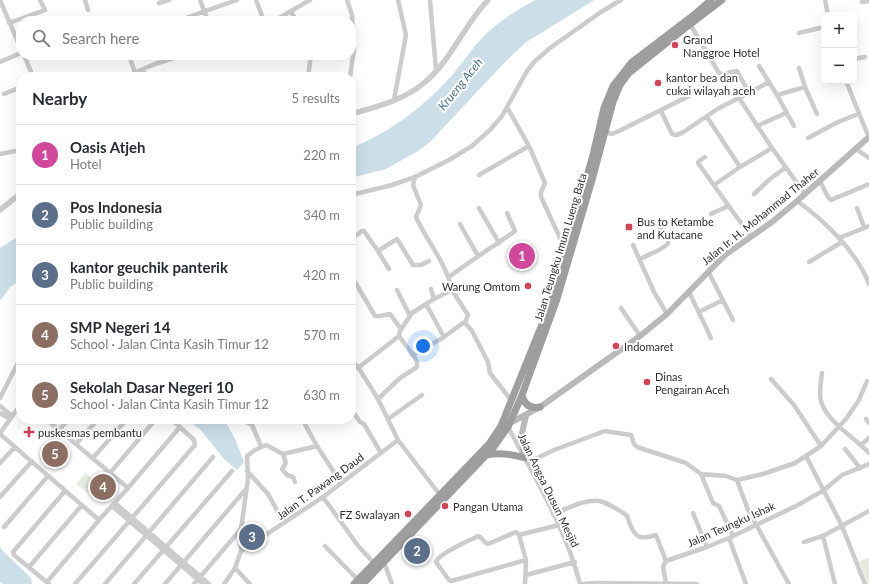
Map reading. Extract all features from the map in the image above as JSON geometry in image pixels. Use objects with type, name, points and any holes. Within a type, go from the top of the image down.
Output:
[{"type":"highway","name":"Jalan Teungku Imum Lueng Bata","points":[[358,583],[384,562],[440,495],[489,444],[501,426],[547,318],[557,299],[602,130],[609,94],[624,70],[638,57],[711,0]]},
{"type":"highway","name":"Jalan Teungku Imum Lueng Bata","points":[[358,583],[374,563],[493,448],[509,425],[522,395],[547,318],[567,245],[602,130],[620,85],[626,77],[690,24],[722,0]]},
{"type":"highway","points":[[522,395],[526,404],[531,407],[540,408]]},
{"type":"highway","points":[[486,455],[494,453],[504,454],[525,459]]},
{"type":"main road","name":"Jalan Ir. H. Mohammad Thaher","points":[[509,425],[540,408],[640,336],[667,314],[725,255],[772,222],[869,138]]},
{"type":"main road","points":[[525,459],[522,433],[526,416]]},
{"type":"street","points":[[0,0],[16,38]]},
{"type":"street","points":[[28,16],[45,10],[40,0]]},
{"type":"street","points":[[84,0],[88,10]]},
{"type":"street","points":[[159,3],[169,0]]},
{"type":"street","points":[[200,0],[206,16]]},
{"type":"street","points":[[192,16],[237,0]]},
{"type":"street","points":[[256,0],[262,16]]},
{"type":"street","points":[[282,16],[310,0]]},
{"type":"street","points":[[347,0],[352,16]]},
{"type":"street","points":[[394,100],[406,35],[398,0]]},
{"type":"street","points":[[430,0],[436,70]]},
{"type":"street","points":[[356,112],[394,100],[425,83],[488,0]]},
{"type":"street","points":[[356,194],[392,185],[415,177],[449,160],[472,146],[490,130],[502,116],[527,71],[534,62],[568,35],[620,0]]},
{"type":"street","points":[[825,0],[827,12]]},
{"type":"street","points":[[862,2],[869,1]]},
{"type":"street","points":[[291,11],[294,16]]},
{"type":"street","points":[[9,23],[16,20]]},
{"type":"street","points":[[690,24],[718,73],[723,74],[737,70],[749,93]]},
{"type":"street","points":[[799,33],[821,28]]},
{"type":"street","points":[[0,62],[16,56]]},
{"type":"street","points":[[857,58],[865,57]]},
{"type":"street","points":[[26,60],[31,72]]},
{"type":"street","points":[[131,60],[135,72]]},
{"type":"street","points":[[137,72],[169,60]]},
{"type":"street","points":[[309,72],[310,60]]},
{"type":"street","points":[[351,72],[352,60]]},
{"type":"street","points":[[759,66],[794,126]]},
{"type":"street","points":[[799,68],[817,114]]},
{"type":"street","points":[[661,111],[674,135],[682,133],[719,108],[769,82]]},
{"type":"street","points":[[847,84],[869,138]]},
{"type":"street","points":[[777,95],[806,87]]},
{"type":"street","points":[[4,94],[16,89]]},
{"type":"street","points":[[602,130],[612,134],[689,96]]},
{"type":"street","points":[[739,98],[805,194]]},
{"type":"street","points":[[507,107],[528,146],[545,183],[541,192],[541,197],[561,240],[567,245]]},
{"type":"street","points":[[757,126],[786,113]]},
{"type":"street","points":[[808,138],[838,122],[858,114]]},
{"type":"street","points":[[707,117],[740,167]]},
{"type":"street","points":[[479,175],[528,146]]},
{"type":"street","points":[[714,185],[772,148]]},
{"type":"street","points":[[856,148],[869,158]]},
{"type":"street","points":[[0,154],[16,151]]},
{"type":"street","points":[[705,157],[698,163],[751,237]]},
{"type":"street","points":[[754,194],[770,179],[786,168]]},
{"type":"street","points":[[413,355],[465,323],[468,315],[452,290],[449,277],[416,217],[421,205],[413,185],[415,177]]},
{"type":"street","points":[[820,181],[831,200],[869,184]]},
{"type":"street","points":[[0,210],[16,197]]},
{"type":"street","points":[[797,201],[816,215],[841,240],[865,273],[869,284]]},
{"type":"street","points":[[711,214],[728,206]]},
{"type":"street","points":[[478,208],[499,243]]},
{"type":"street","points":[[809,262],[841,240],[867,226],[857,208]]},
{"type":"street","points":[[449,277],[515,231],[507,213]]},
{"type":"street","points":[[460,224],[478,256]]},
{"type":"street","points":[[640,259],[668,244],[660,228]]},
{"type":"street","points":[[356,235],[364,231],[389,269]]},
{"type":"street","points":[[378,251],[397,239],[413,265],[420,265],[429,261]]},
{"type":"street","points":[[633,245],[654,292],[667,314]]},
{"type":"street","points":[[708,271],[733,320]]},
{"type":"street","points":[[356,284],[375,316],[390,314],[401,329]]},
{"type":"street","points":[[431,289],[434,299]]},
{"type":"street","points":[[397,290],[410,316]]},
{"type":"street","points":[[358,368],[399,336],[401,329],[414,310],[452,290]]},
{"type":"street","points":[[689,292],[711,338]]},
{"type":"street","points":[[699,312],[723,300]]},
{"type":"street","points":[[426,304],[444,337]]},
{"type":"street","points":[[622,308],[640,336]]},
{"type":"street","points":[[465,323],[472,331],[488,362],[490,373],[511,400]]},
{"type":"street","points":[[378,399],[400,378],[417,367],[417,362],[413,355],[399,336]]},
{"type":"street","points":[[356,365],[378,399],[398,440],[440,495]]},
{"type":"street","points":[[0,398],[16,367]]},
{"type":"street","points":[[822,373],[820,395],[822,403],[831,417],[869,453]]},
{"type":"street","points":[[771,379],[794,405],[821,446]]},
{"type":"street","points":[[701,474],[726,476],[737,480],[779,469],[806,456],[821,446],[840,426],[855,406],[867,381]]},
{"type":"street","points":[[388,418],[422,395]]},
{"type":"street","points":[[0,406],[11,418]]},
{"type":"street","points":[[16,411],[1,434],[99,520]]},
{"type":"street","points":[[0,413],[11,418]]},
{"type":"street","points":[[356,416],[360,422],[364,424],[381,453]]},
{"type":"street","points":[[52,424],[128,488]]},
{"type":"street","points":[[59,430],[64,424]]},
{"type":"street","points":[[76,444],[94,424]]},
{"type":"street","points":[[93,458],[123,424]]},
{"type":"street","points":[[110,473],[152,424]]},
{"type":"street","points":[[75,584],[195,445],[194,440],[177,424]]},
{"type":"street","points":[[250,424],[252,425],[261,446]]},
{"type":"street","points":[[305,424],[316,446],[341,483]]},
{"type":"street","name":"Jalan Angsa Dusun Mesjid","points":[[509,425],[559,525],[575,562],[582,584]]},
{"type":"street","points":[[65,490],[14,550],[14,555],[48,583],[99,520],[180,427]]},
{"type":"street","points":[[525,459],[605,431],[631,435],[634,444],[637,447],[686,463],[701,474],[713,503],[718,506],[731,537],[746,584]]},
{"type":"street","points":[[861,446],[869,438]]},
{"type":"street","name":"Jalan T. Pawang Daud","points":[[242,551],[324,497],[398,440]]},
{"type":"street","points":[[224,584],[235,568],[242,551],[241,529],[246,489],[247,456],[261,446],[268,445],[283,454],[286,463],[282,469],[287,475],[293,477],[295,482]]},
{"type":"street","points":[[283,454],[316,446]]},
{"type":"street","points":[[0,464],[15,447]]},
{"type":"street","points":[[845,449],[860,468]]},
{"type":"street","points":[[806,456],[842,526],[865,584]]},
{"type":"street","points":[[105,584],[213,457]]},
{"type":"street","points":[[0,497],[32,461]]},
{"type":"street","name":"Jalan Teungku Ishak","points":[[666,561],[731,537],[755,524],[798,505],[824,490],[841,476],[869,464]]},
{"type":"street","points":[[134,584],[232,471]]},
{"type":"street","points":[[247,471],[268,494],[284,523]]},
{"type":"street","points":[[4,527],[48,476]]},
{"type":"street","points":[[737,480],[748,510],[789,584]]},
{"type":"street","points":[[165,584],[246,489]]},
{"type":"street","points":[[324,497],[359,547],[374,563]]},
{"type":"street","points":[[553,514],[586,502],[600,501],[607,503],[626,515],[633,532],[636,535],[644,538],[656,535],[658,537],[666,561],[663,567],[668,583]]},
{"type":"street","points":[[113,504],[203,584]]},
{"type":"street","points":[[29,567],[82,505]]},
{"type":"street","points":[[804,542],[823,536],[869,511]]},
{"type":"street","points":[[693,513],[707,547]]},
{"type":"street","points":[[519,535],[534,531],[546,530],[559,525]]},
{"type":"street","points":[[197,580],[241,529]]},
{"type":"street","points":[[525,584],[526,560],[519,535],[516,532],[488,544],[478,536],[438,558],[437,564],[451,581],[526,560]]},
{"type":"street","points":[[823,536],[836,584]]},
{"type":"street","points":[[325,546],[358,583]]},
{"type":"street","points":[[384,562],[392,584]]},
{"type":"street","points":[[526,575],[575,562]]},
{"type":"street","points":[[235,568],[250,584]]},
{"type":"street","points":[[197,580],[209,584]]},
{"type":"street","points":[[582,584],[697,584]]},
{"type":"shaded area","points":[[53,444],[66,455],[56,466],[44,455]]},
{"type":"shaded area","points":[[86,473],[97,482],[88,493],[76,484]]},
{"type":"shaded area","points":[[869,558],[869,584],[868,584],[859,561]]},
{"type":"water","name":"Krueng Aceh","points":[[535,0],[594,0],[525,43],[505,62],[430,142],[418,151],[386,169],[356,177],[356,146],[394,126],[420,107],[454,73],[475,46],[492,28]]},
{"type":"water","points":[[16,238],[16,283],[10,287],[0,301],[0,248]]},
{"type":"water","points":[[192,424],[227,424],[235,439],[244,462],[237,470],[223,458],[200,429]]},
{"type":"water","points":[[0,545],[1,549],[31,578],[32,584],[3,584],[0,582]]},
{"type":"place","name":"Grand Nanggroe Hotel","points":[[675,45]]},
{"type":"place","name":"kantor bea dan cukai wilayah aceh","points":[[658,83]]},
{"type":"place","name":"Bus to Ketambe and Kutacane","points":[[629,227]]},
{"type":"place","name":"Oasis Atjeh","points":[[522,256]]},
{"type":"place","name":"Warung Omtom","points":[[528,286]]},
{"type":"place","name":"Indomaret","points":[[616,346]]},
{"type":"place","name":"Dinas Pengairan Aceh","points":[[647,382]]},
{"type":"place","name":"puskesmas pembantu","points":[[29,432]]},
{"type":"place","name":"Sekolah Dasar Negeri 10","points":[[55,454]]},
{"type":"place","name":"SMP Negeri 14","points":[[103,487]]},
{"type":"place","name":"Pangan Utama","points":[[445,506]]},
{"type":"place","name":"FZ Swalayan","points":[[408,514]]},
{"type":"place","name":"kantor geuchik panterik","points":[[252,537]]},
{"type":"place","name":"Pos Indonesia","points":[[417,551]]}]
